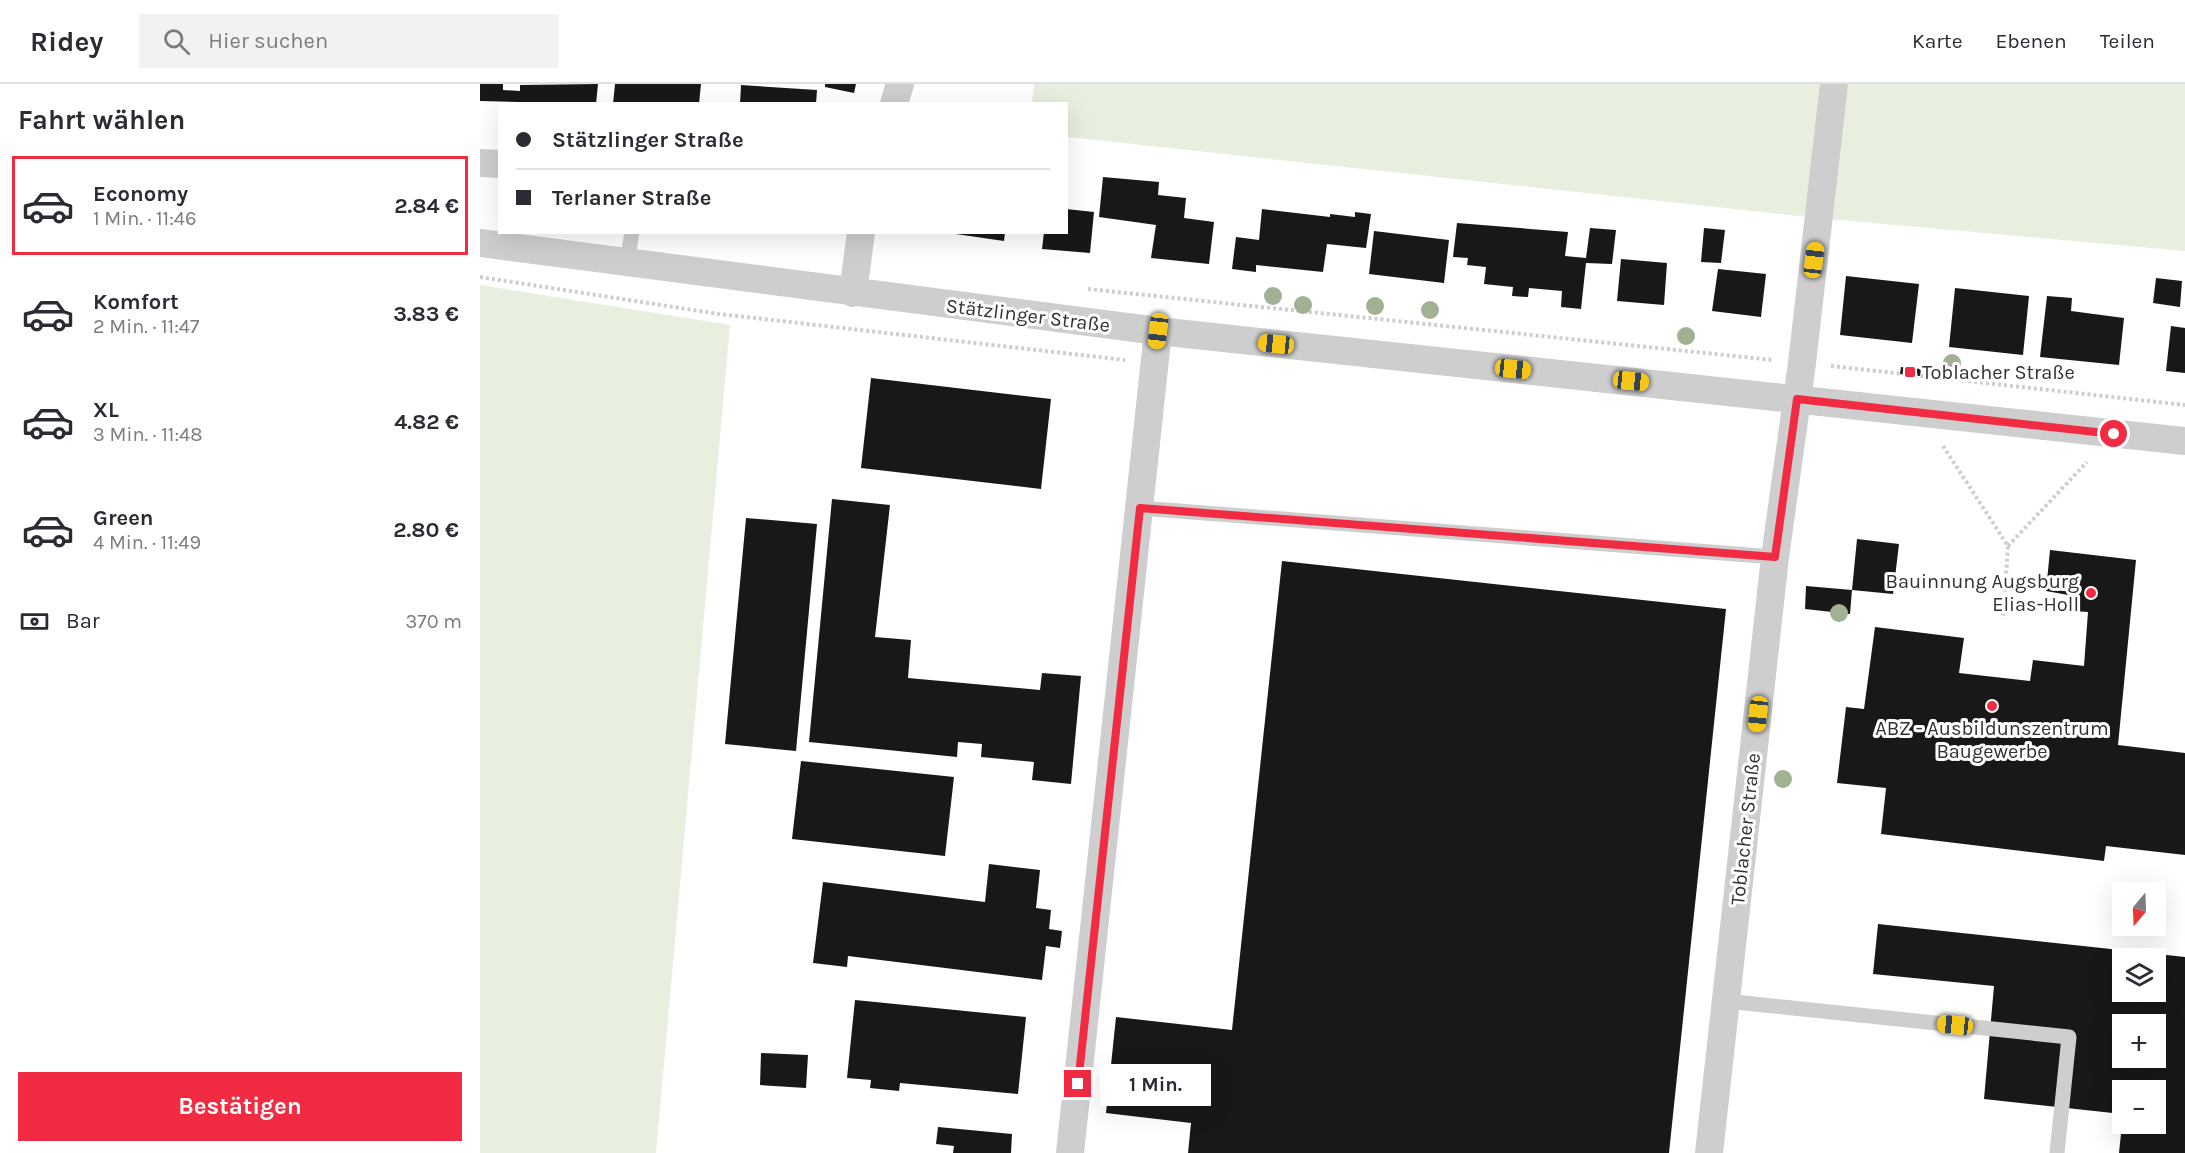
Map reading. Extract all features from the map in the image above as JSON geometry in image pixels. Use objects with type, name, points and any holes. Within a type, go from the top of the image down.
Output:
[{"type":"street","points":[[895,102],[900,84]]},
{"type":"street","name":"Toblacher Straße","points":[[1708,1153],[1775,557],[1802,363],[1834,84]]},
{"type":"street","points":[[480,163],[498,164]]},
{"type":"street","points":[[853,293],[861,234]]},
{"type":"street","name":"Stätzlinger Straße","points":[[480,243],[1158,331],[2185,441]]},
{"type":"street","points":[[1070,1153],[1158,331]]},
{"type":"lane","points":[[627,263],[632,234]]},
{"type":"lane","points":[[1140,508],[1775,557]]},
{"type":"lane","points":[[1726,1001],[2069,1037],[2057,1153]]},
{"type":"path","points":[[480,277],[719,314],[850,329]]},
{"type":"path","points":[[1082,289],[2185,405]]},
{"type":"path","points":[[1942,446],[2008,546],[2003,619]]},
{"type":"path","points":[[2008,546],[2087,462]]},
{"type":"green space","points":[[1034,84],[2185,84],[2185,251],[1818,218],[1068,137],[1068,102],[1032,102]]},
{"type":"green space","points":[[480,285],[730,325],[656,1153],[480,1153]]},
{"type":"building","points":[[480,84],[503,84],[503,90],[520,91],[520,85],[598,84],[596,102],[480,101]]},
{"type":"building","points":[[615,84],[701,84],[699,102],[613,102]]},
{"type":"building","points":[[825,84],[856,84],[854,93],[825,87]]},
{"type":"building","points":[[741,85],[817,90],[816,102],[740,102]]},
{"type":"building","points":[[1103,177],[1159,182],[1158,195],[1186,198],[1184,218],[1214,222],[1209,264],[1151,258],[1156,225],[1099,217]]},
{"type":"building","points":[[1068,209],[1094,212],[1090,253],[1042,249],[1044,234],[1068,234]]},
{"type":"building","points":[[1262,209],[1330,217],[1330,214],[1355,217],[1355,212],[1371,214],[1366,248],[1327,244],[1323,272],[1256,265],[1256,272],[1232,269],[1236,237],[1259,240]]},
{"type":"building","points":[[1457,223],[1568,232],[1565,256],[1586,258],[1590,228],[1616,230],[1612,264],[1586,263],[1581,309],[1561,307],[1562,291],[1529,288],[1528,297],[1512,296],[1513,287],[1484,284],[1486,267],[1467,265],[1468,258],[1453,257]]},
{"type":"building","points":[[1704,228],[1725,230],[1721,263],[1701,262]]},
{"type":"building","points":[[1374,231],[1449,240],[1444,283],[1369,274]]},
{"type":"building","points":[[956,234],[1005,234],[1004,241]]},
{"type":"building","points":[[1621,259],[1667,263],[1664,305],[1617,301]]},
{"type":"building","points":[[1718,269],[1766,274],[1761,317],[1712,311]]},
{"type":"building","points":[[1846,276],[1919,284],[1912,343],[1840,335]]},
{"type":"building","points":[[2156,278],[2182,281],[2180,307],[2153,303]]},
{"type":"building","points":[[1955,288],[2029,296],[2023,355],[1949,347]]},
{"type":"building","points":[[2047,296],[2072,298],[2071,311],[2124,318],[2119,365],[2040,357]]},
{"type":"building","points":[[2171,326],[2185,328],[2185,373],[2166,371]]},
{"type":"building","points":[[1901,367],[1921,369],[1920,376],[1900,374]]},
{"type":"building","points":[[871,378],[1051,399],[1041,489],[861,468]]},
{"type":"building","points":[[832,499],[890,505],[875,637],[911,640],[908,678],[1040,690],[1042,673],[1081,676],[1071,784],[1032,780],[1034,762],[981,757],[982,744],[958,742],[957,757],[809,742]]},
{"type":"building","points":[[746,518],[817,524],[796,751],[725,744]]},
{"type":"building","points":[[1857,539],[1899,544],[1893,594],[1852,590]]},
{"type":"building","points":[[2050,550],[2136,560],[2118,745],[2185,753],[2185,855],[2106,846],[2104,861],[1881,834],[1886,788],[1837,783],[1846,707],[1864,709],[1875,627],[1964,638],[1959,673],[2030,681],[2033,660],[2084,666],[2088,612],[2073,611],[2074,596],[2046,591]]},
{"type":"building","points":[[1282,561],[1726,609],[1669,1153],[1188,1153],[1191,1123],[1106,1113],[1116,1017],[1232,1030]]},
{"type":"building","points":[[1806,586],[1852,590],[1850,614],[1805,609]]},
{"type":"building","points":[[801,761],[954,777],[945,856],[792,839]]},
{"type":"building","points":[[989,864],[1040,870],[1036,908],[1051,910],[1049,929],[1062,931],[1060,948],[1046,946],[1042,980],[848,956],[847,967],[813,963],[823,882],[985,902]]},
{"type":"building","points":[[1878,924],[2112,949],[2112,1002],[2166,1002],[2166,955],[2185,957],[2185,1153],[2119,1153],[2121,1134],[2166,1134],[2166,1080],[2112,1080],[2112,1113],[1984,1099],[1994,986],[1873,974]]},
{"type":"building","points":[[855,1000],[1026,1017],[1018,1094],[900,1083],[899,1091],[870,1088],[871,1080],[847,1078]]},
{"type":"building","points":[[761,1053],[808,1055],[806,1088],[760,1085]]},
{"type":"building","points":[[938,1127],[1012,1134],[1011,1153],[953,1153],[954,1146],[936,1144]]},
{"type":"place","name":"Toblacher Straße","points":[[1910,372]]},
{"type":"place","name":"Bauinnung Augsburg Elias-Holl","points":[[2091,593]]},
{"type":"place","name":"ABZ - Ausbildunszentrum Baugewerbe","points":[[1992,706]]},
{"type":"route","points":[[1078,1084],[1140,508],[1775,557],[1797,399],[2114,434]]}]
